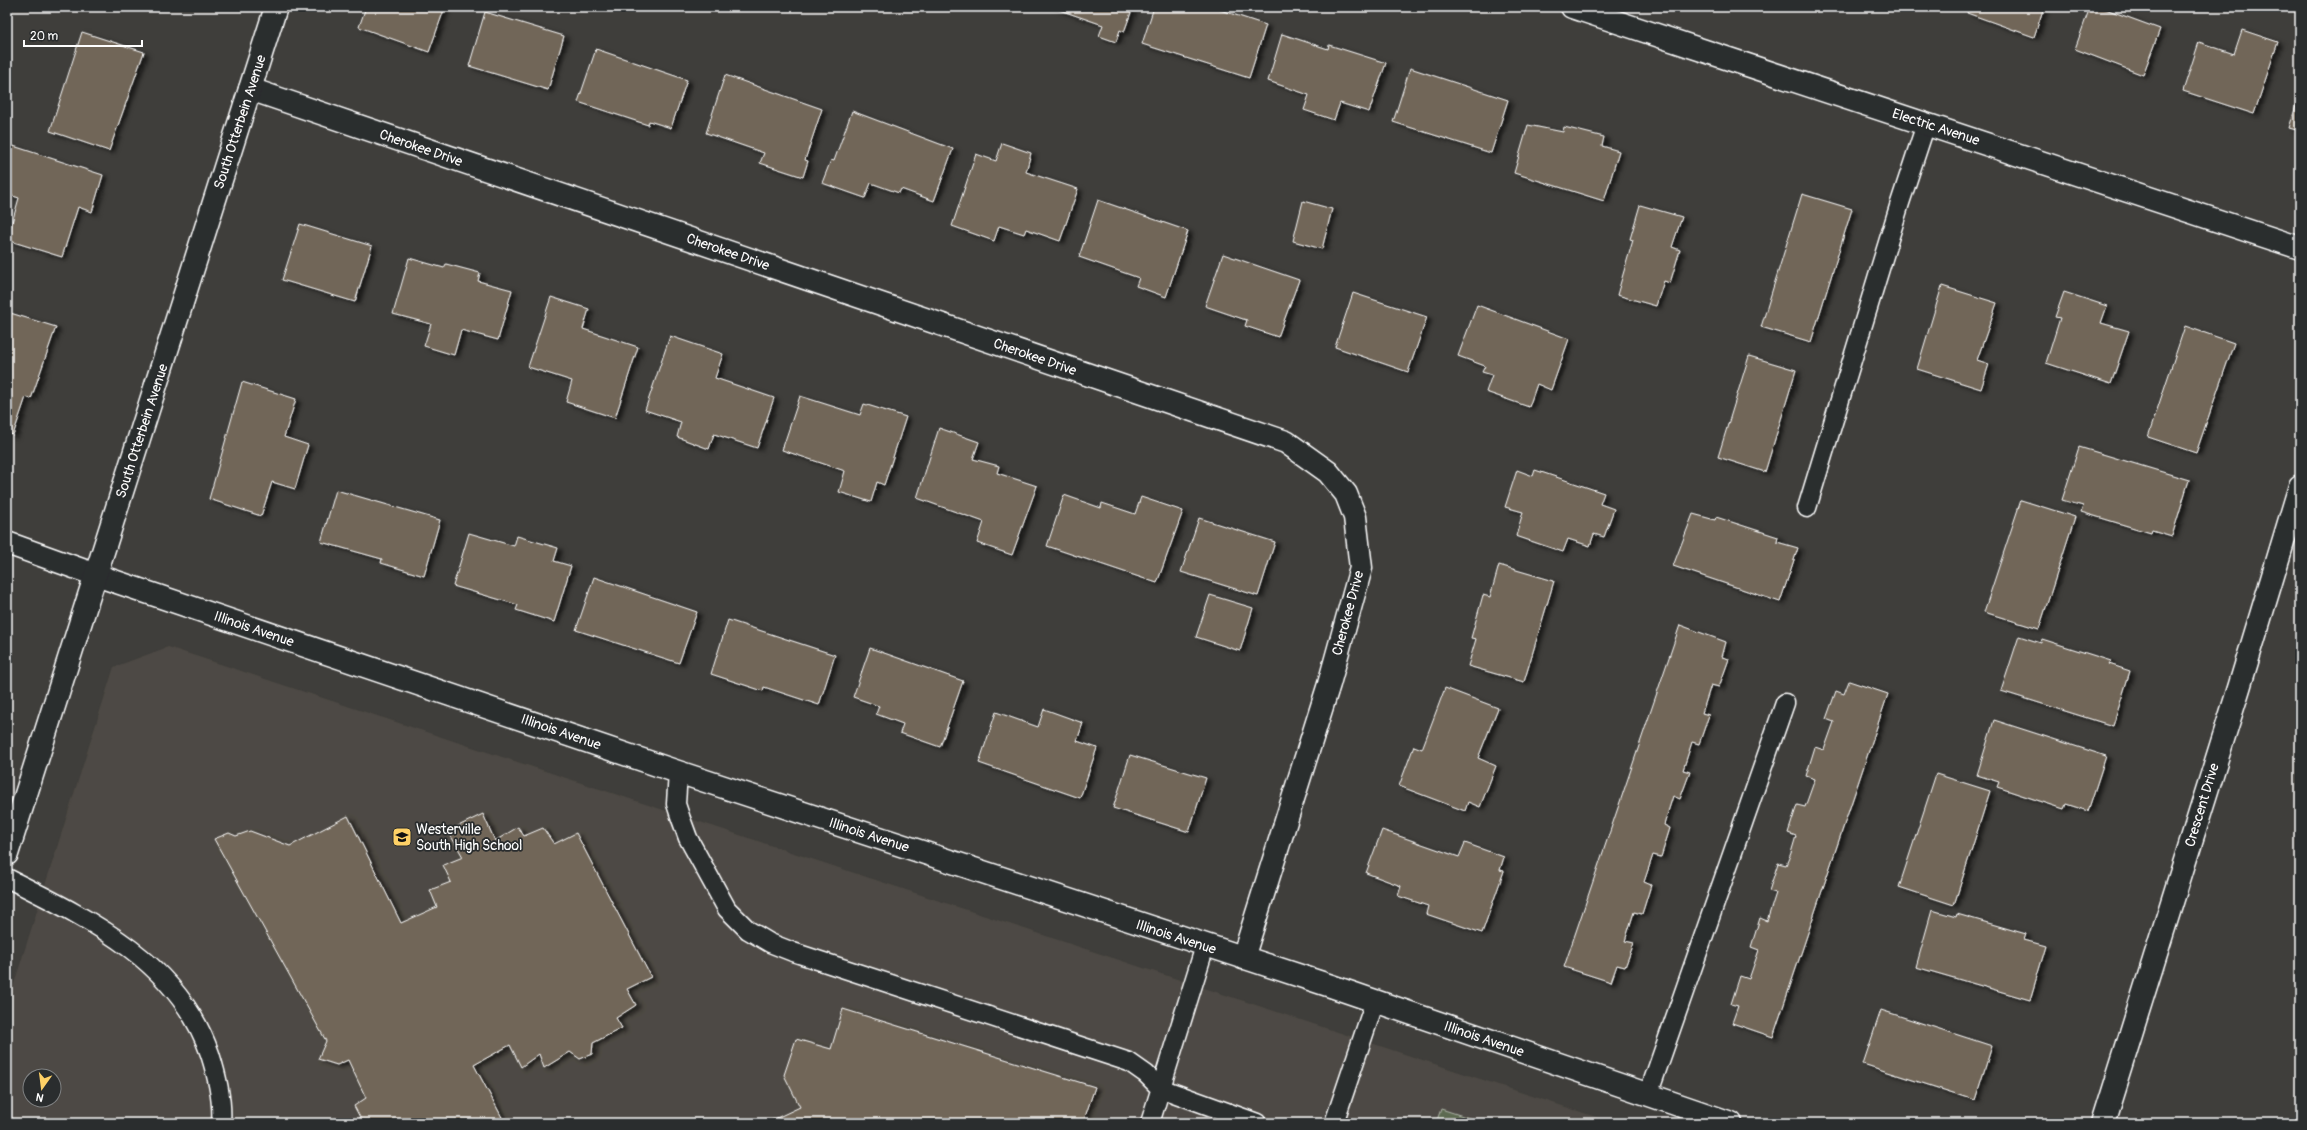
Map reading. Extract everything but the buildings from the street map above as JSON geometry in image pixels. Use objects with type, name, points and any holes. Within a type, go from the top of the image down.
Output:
[{"type":"street","name":"South Otterbein Avenue","points":[[7,854],[276,7]]},
{"type":"street","name":"Electric Avenue","points":[[1572,7],[2300,248]]},
{"type":"street","name":"Cherokee Drive","points":[[250,89],[1286,442],[1328,472],[1346,494],[1355,517],[1361,568],[1329,684],[1242,958]]},
{"type":"street","name":"Crescent Drive","points":[[2102,1123],[2239,688],[2300,486]]},
{"type":"street","name":"Illinois Avenue","points":[[7,543],[96,576],[678,772],[1375,1001],[1731,1123]]},
{"type":"lane","points":[[1807,508],[1900,203],[1926,124]]},
{"type":"lane","points":[[1648,1095],[1785,703]]},
{"type":"lane","points":[[678,772],[676,804],[688,838],[727,909],[748,930],[770,943],[1129,1062],[1146,1074],[1160,1088],[1257,1123]]},
{"type":"lane","points":[[7,878],[64,906],[93,923],[152,966],[169,983],[184,1003],[205,1040],[218,1082],[221,1123]]},
{"type":"lane","points":[[1150,1123],[1205,946]]},
{"type":"lane","points":[[1334,1123],[1375,1001]]},
{"type":"shaded area","name":"Westerville South High School","points":[[168,647],[1614,1123],[7,1123],[7,1006],[114,667]]},
{"type":"green space","points":[[1441,1109],[1485,1123],[1436,1123]]},
{"type":"place","name":"Westerville South High School","points":[[402,837]]}]
